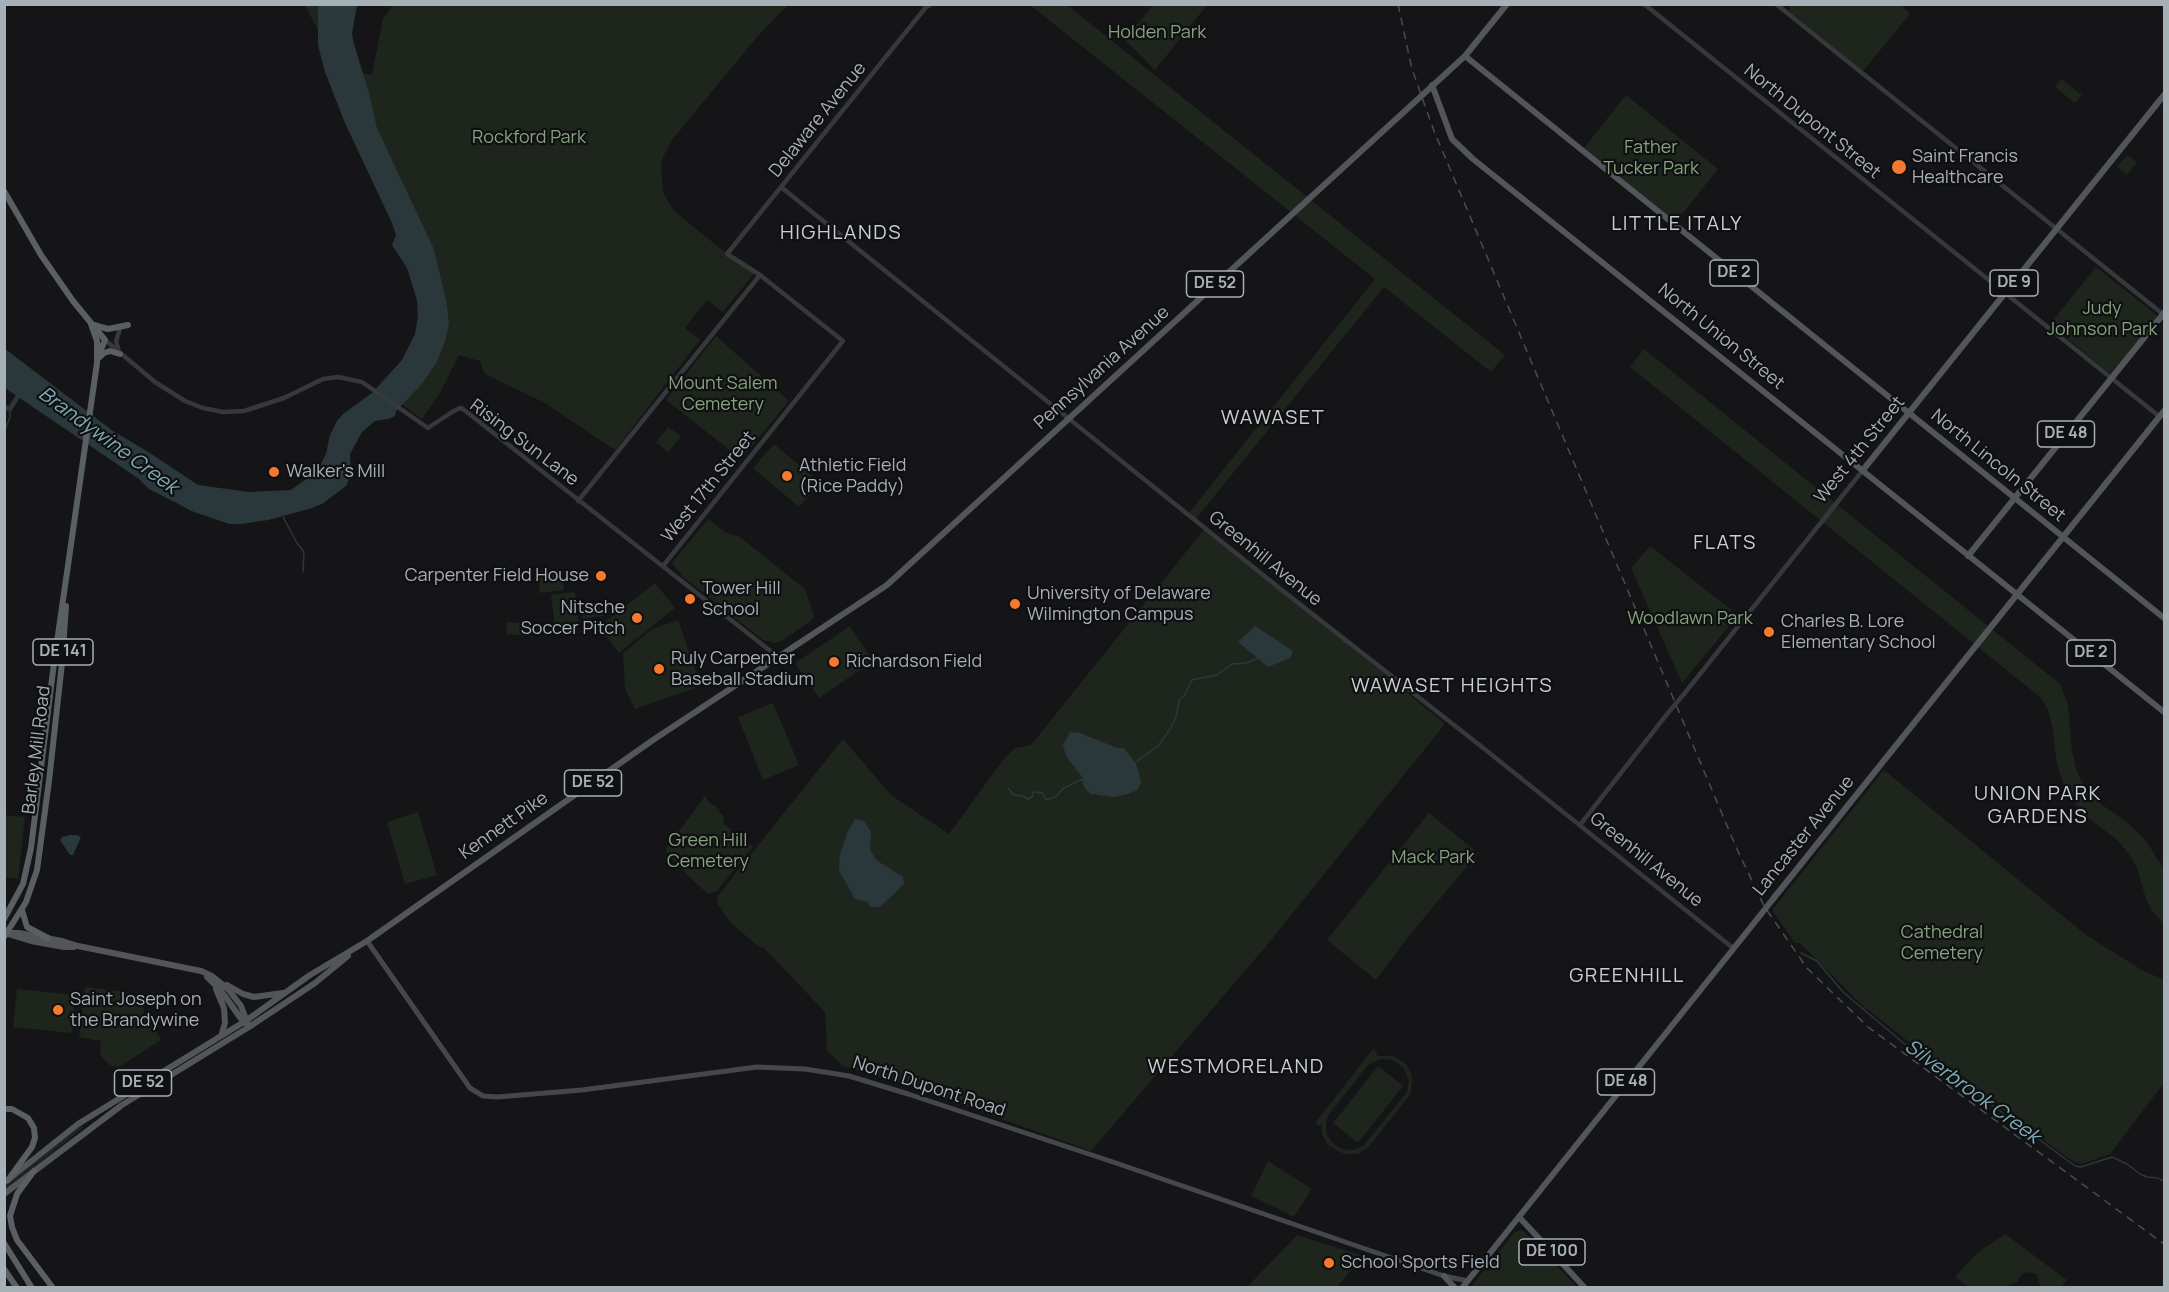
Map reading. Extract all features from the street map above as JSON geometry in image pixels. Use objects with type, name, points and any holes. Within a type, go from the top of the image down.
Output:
[{"type":"highway","name":"DE 141","points":[[4,192],[40,255],[105,340]]},
{"type":"highway","points":[[91,324],[108,328],[128,324]]},
{"type":"highway","name":"Barley Mill Road","points":[[4,920],[17,898],[26,873],[97,363],[97,341],[91,324]]},
{"type":"highway","name":"Barley Mill Road","points":[[97,363],[105,340]]},
{"type":"highway","points":[[97,363],[107,352],[114,351],[120,354]]},
{"type":"highway","name":"Barley Mill Road","points":[[5,934],[22,908],[35,878],[42,838],[62,663],[70,558]]},
{"type":"highway","points":[[40,776],[46,784],[41,822],[42,838]]},
{"type":"highway","points":[[22,908],[22,916],[27,927],[48,938]]},
{"type":"highway","points":[[4,1109],[21,1112],[28,1118],[34,1128],[35,1138],[32,1147],[6,1182]]},
{"type":"highway","points":[[34,1171],[17,1194],[10,1216],[17,1240],[53,1287]]},
{"type":"highway","points":[[4,1243],[32,1287]]},
{"type":"highway","points":[[4,1269],[16,1287]]},
{"type":"highway","points":[[4,1275],[16,1287]]},
{"type":"main road","name":"Pennsylvania Avenue","points":[[778,657],[887,585],[1465,56],[1507,4]]},
{"type":"main road","name":"North Lincoln Street","points":[[1465,56],[2063,537]]},
{"type":"main road","name":"North Union Street","points":[[1432,85],[1451,137],[1473,159],[2017,594]]},
{"type":"main road","name":"West 4th Street","points":[[1863,470],[2164,95]]},
{"type":"main road","name":"DE 48","points":[[1968,556],[2164,314]]},
{"type":"main road","name":"Lancaster Avenue","points":[[1467,1281],[2164,411]]},
{"type":"main road","name":"DE 2","points":[[2063,537],[2164,618]]},
{"type":"main road","name":"DE 2","points":[[2017,594],[2164,712]]},
{"type":"main road","name":"Kennett Pike","points":[[4,1194],[122,1105],[249,1027],[315,982],[367,941],[653,740],[778,657]]},
{"type":"main road","points":[[5,934],[21,933],[195,969],[237,992],[254,997],[273,996],[289,991]]},
{"type":"main road","points":[[5,934],[57,946],[78,946]]},
{"type":"main road","name":"Kennett Pike","points":[[6,1182],[78,1124],[245,1021],[310,975],[367,941]]},
{"type":"main road","name":"North Dupont Road","points":[[367,941],[470,1088],[483,1096],[497,1097],[582,1090],[757,1067],[805,1069],[849,1076],[1113,1162],[1444,1276],[1467,1281]]},
{"type":"main road","points":[[214,980],[235,997],[249,1027]]},
{"type":"main road","points":[[214,980],[224,1008],[225,1023],[221,1035]]},
{"type":"main road","name":"DE 100","points":[[1519,1216],[1585,1287]]},
{"type":"main road","points":[[1444,1276],[1455,1287]]},
{"type":"main road","name":"DE 48","points":[[1462,1287],[1467,1281]]},
{"type":"street","name":"Delaware Avenue","points":[[760,275],[727,254],[926,7],[931,4]]},
{"type":"street","name":"North Dupont Street","points":[[1644,4],[2160,417]]},
{"type":"street","points":[[1776,4],[2164,314]]},
{"type":"street","name":"Greenhill Avenue","points":[[781,187],[1733,948]]},
{"type":"street","points":[[578,501],[760,275]]},
{"type":"street","name":"West 17th Street","points":[[663,566],[843,341],[760,275]]},
{"type":"street","points":[[120,329],[116,341],[120,354]]},
{"type":"street","name":"Rising Sun Lane","points":[[105,340],[155,382],[185,401],[223,412],[244,411],[264,406],[322,379],[332,377],[362,382],[428,428],[460,408],[778,657]]},
{"type":"street","name":"West 4th Street","points":[[1580,825],[1863,470]]},
{"type":"green space","points":[[1791,4],[1901,5],[1910,14],[1863,71],[1789,11]]},
{"type":"green space","points":[[305,5],[331,5],[325,27],[317,29]]},
{"type":"green space","name":"Rockford Park","points":[[393,5],[788,5],[756,38],[672,140],[663,157],[661,169],[663,192],[674,211],[727,254],[755,272],[723,312],[707,300],[685,328],[700,340],[615,450],[545,403],[485,374],[480,361],[459,355],[440,393],[422,419],[402,404],[422,384],[437,362],[445,342],[446,300],[434,249],[377,128],[362,73],[372,75],[383,19]]},
{"type":"green space","points":[[1030,5],[1067,5],[1505,355],[1491,372],[1384,287],[1195,520],[1188,514],[1375,279]]},
{"type":"green space","name":"Holden Park","points":[[1153,5],[1207,5],[1155,70],[1125,40]]},
{"type":"green space","points":[[2061,79],[2082,95],[2075,103],[2055,87]]},
{"type":"green space","name":"Father Tucker Park","points":[[1626,95],[1718,169],[1676,222],[1584,148]]},
{"type":"green space","points":[[2127,155],[2137,162],[2127,175],[2117,167]]},
{"type":"green space","name":"Judy Johnson Park","points":[[2096,267],[2158,316],[2112,373],[2050,324]]},
{"type":"green space","name":"Mount Salem Cemetery","points":[[716,336],[789,401],[741,459],[666,400]]},
{"type":"green space","points":[[1644,349],[2060,684],[2068,704],[2072,752],[2077,772],[2087,791],[2144,838],[2164,869],[2164,924],[2152,911],[2146,899],[2137,868],[2129,854],[2116,839],[2082,813],[2066,791],[2057,765],[2048,710],[2040,697],[1630,367]]},
{"type":"green space","points":[[668,427],[681,436],[668,452],[656,442]]},
{"type":"green space","name":"Athletic Field (Rice Paddy)","points":[[774,444],[820,483],[799,507],[753,468]]},
{"type":"green space","points":[[708,519],[725,532],[740,537],[805,589],[814,616],[811,621],[780,642],[763,640],[682,576],[672,563]]},
{"type":"green space","points":[[1206,527],[1445,724],[1267,945],[1091,1151],[895,1081],[843,1066],[827,1051],[825,1012],[764,948],[759,947],[731,923],[716,898],[843,739],[891,795],[949,834],[1003,760],[1015,748],[1031,745]]},
{"type":"green space","name":"Woodlawn Park","points":[[1650,546],[1738,615],[1682,683],[1631,568]]},
{"type":"green space","points":[[562,569],[564,590],[540,593],[538,571]]},
{"type":"green space","name":"Nitsche Soccer Pitch","points":[[655,583],[675,608],[619,653],[599,627]]},
{"type":"green space","points":[[575,592],[579,623],[555,626],[551,595]]},
{"type":"green space","points":[[605,605],[606,615],[583,619],[581,608]]},
{"type":"green space","name":"Ruly Carpenter Baseball Stadium","points":[[678,620],[699,680],[695,688],[635,709],[625,689],[623,653],[652,629]]},
{"type":"green space","points":[[507,622],[531,624],[530,636],[506,634]]},
{"type":"green space","name":"Richardson Field","points":[[850,626],[873,661],[819,698],[795,663]]},
{"type":"green space","points":[[773,703],[799,765],[763,780],[738,717]]},
{"type":"green space","name":"Cathedral Cemetery","points":[[1884,770],[2086,935],[2142,970],[2164,980],[2164,1083],[2110,1154],[2082,1164],[2072,1161],[1948,1069],[1924,1054],[1862,1005],[1800,943],[1795,943],[1772,910]]},
{"type":"green space","name":"Green Hill Cemetery","points":[[705,796],[720,810],[718,812],[723,815],[724,824],[753,847],[717,891],[708,894],[665,850]]},
{"type":"green space","points":[[418,812],[437,875],[405,884],[387,822]]},
{"type":"green space","name":"Mack Park","points":[[1429,813],[1478,853],[1408,937],[1376,980],[1327,940]]},
{"type":"green space","points":[[5,815],[25,817],[18,879],[5,877]]},
{"type":"green space","points":[[85,987],[118,991],[137,998],[143,1007],[144,1015],[149,1009],[151,1022],[161,1040],[119,1067],[106,1062],[100,1055],[101,1041],[79,1037]]},
{"type":"green space","points":[[17,989],[75,995],[72,1033],[13,1027]]},
{"type":"green space","points":[[1373,1049],[1378,1053],[1376,1056],[1393,1056],[1406,1064],[1412,1076],[1411,1093],[1369,1147],[1358,1154],[1344,1154],[1328,1145],[1322,1134],[1322,1124],[1319,1126],[1315,1123]],"holes":[[[1380,1059],[1393,1060],[1404,1069],[1409,1081],[1407,1092],[1364,1145],[1354,1150],[1341,1149],[1327,1135],[1327,1117],[1368,1065]]]},
{"type":"green space","points":[[1378,1066],[1403,1086],[1358,1143],[1333,1123]]},
{"type":"green space","points":[[81,1125],[83,1128],[5,1190],[5,1186]]},
{"type":"green space","points":[[1268,1161],[1312,1189],[1294,1217],[1251,1196]]},
{"type":"green space","points":[[1520,1230],[1525,1232],[1577,1287],[1471,1287],[1514,1233]]},
{"type":"green space","points":[[2005,1234],[2067,1280],[2061,1287],[2041,1287],[2036,1274],[2028,1272],[2022,1274],[2017,1282],[2004,1287],[1969,1287],[1955,1277],[1976,1254]]},
{"type":"green space","name":"School Sports Field","points":[[1297,1235],[1363,1256],[1337,1287],[1247,1287]]},
{"type":"water","name":"Brandywine Creek","points":[[318,5],[357,5],[352,33],[377,128],[434,249],[449,323],[437,362],[422,384],[396,411],[395,416],[375,421],[362,432],[350,454],[351,475],[346,486],[322,504],[309,509],[268,520],[229,524],[194,512],[149,489],[139,479],[5,388],[4,348],[113,431],[198,485],[249,492],[291,490],[312,475],[326,454],[330,435],[337,421],[372,393],[402,360],[415,334],[418,316],[417,300],[407,268],[392,245],[396,235],[392,223],[345,123],[325,72],[318,45]]},
{"type":"water","points":[[1255,626],[1290,649],[1293,652],[1290,658],[1268,667],[1238,642]]},
{"type":"water","points":[[1070,732],[1080,733],[1117,748],[1124,748],[1136,764],[1139,773],[1141,783],[1137,790],[1114,797],[1091,794],[1085,789],[1083,778],[1066,756],[1063,745]]},
{"type":"water","points":[[855,819],[864,821],[871,832],[870,849],[876,860],[903,877],[904,884],[880,907],[870,907],[868,902],[855,899],[839,870],[840,854]]},
{"type":"water","points":[[70,835],[81,837],[73,855],[70,855],[60,840]]},
{"type":"waterway","points":[[4,407],[10,409],[18,396]]},
{"type":"waterway","points":[[4,433],[10,417],[10,409]]},
{"type":"waterway","points":[[283,517],[304,552],[303,572]]},
{"type":"waterway","points":[[1136,762],[1158,746],[1170,729],[1176,717],[1179,700],[1184,696],[1192,680],[1217,675],[1232,664],[1246,663],[1258,658]]},
{"type":"waterway","points":[[1008,788],[1014,795],[1028,799],[1032,797],[1033,792],[1042,793],[1046,800],[1055,797],[1064,788],[1083,779]]},
{"type":"waterway","name":"Silverbrook Creek","points":[[1801,953],[1817,961],[1843,992],[1907,1046],[1950,1074],[2075,1166],[2081,1167],[2112,1157],[2127,1164],[2140,1174],[2158,1178],[2164,1182]]},
{"type":"railway","points":[[1398,4],[1412,69],[1434,131],[1736,847],[1764,906],[1807,968],[1868,1027],[2164,1244]]},
{"type":"place","name":"Saint Francis Healthcare","points":[[1899,167]]},
{"type":"place","name":"Walker's Mill","points":[[274,472]]},
{"type":"place","name":"Athletic Field (Rice Paddy)","points":[[787,476]]},
{"type":"place","name":"Carpenter Field House","points":[[601,576]]},
{"type":"place","name":"Tower Hill School","points":[[690,599]]},
{"type":"place","name":"University of Delaware Wilmington Campus","points":[[1015,604]]},
{"type":"place","name":"Nitsche Soccer Pitch","points":[[637,618]]},
{"type":"place","name":"Charles B. Lore Elementary School","points":[[1769,632]]},
{"type":"place","name":"Richardson Field","points":[[834,662]]},
{"type":"place","name":"Ruly Carpenter Baseball Stadium","points":[[659,669]]},
{"type":"place","name":"Saint Joseph on the Brandywine","points":[[58,1010]]},
{"type":"place","name":"School Sports Field","points":[[1329,1263]]},
{"type":"district","name":"LITTLE ITALY","points":[[1677,224]]},
{"type":"district","name":"HIGHLANDS","points":[[841,233]]},
{"type":"district","name":"WAWASET","points":[[1273,418]]},
{"type":"district","name":"FLATS","points":[[1725,543]]},
{"type":"district","name":"WAWASET HEIGHTS","points":[[1452,686]]},
{"type":"district","name":"UNION PARK GARDENS","points":[[2038,806]]},
{"type":"district","name":"GREENHILL","points":[[1627,976]]},
{"type":"district","name":"WESTMORELAND","points":[[1236,1067]]}]
